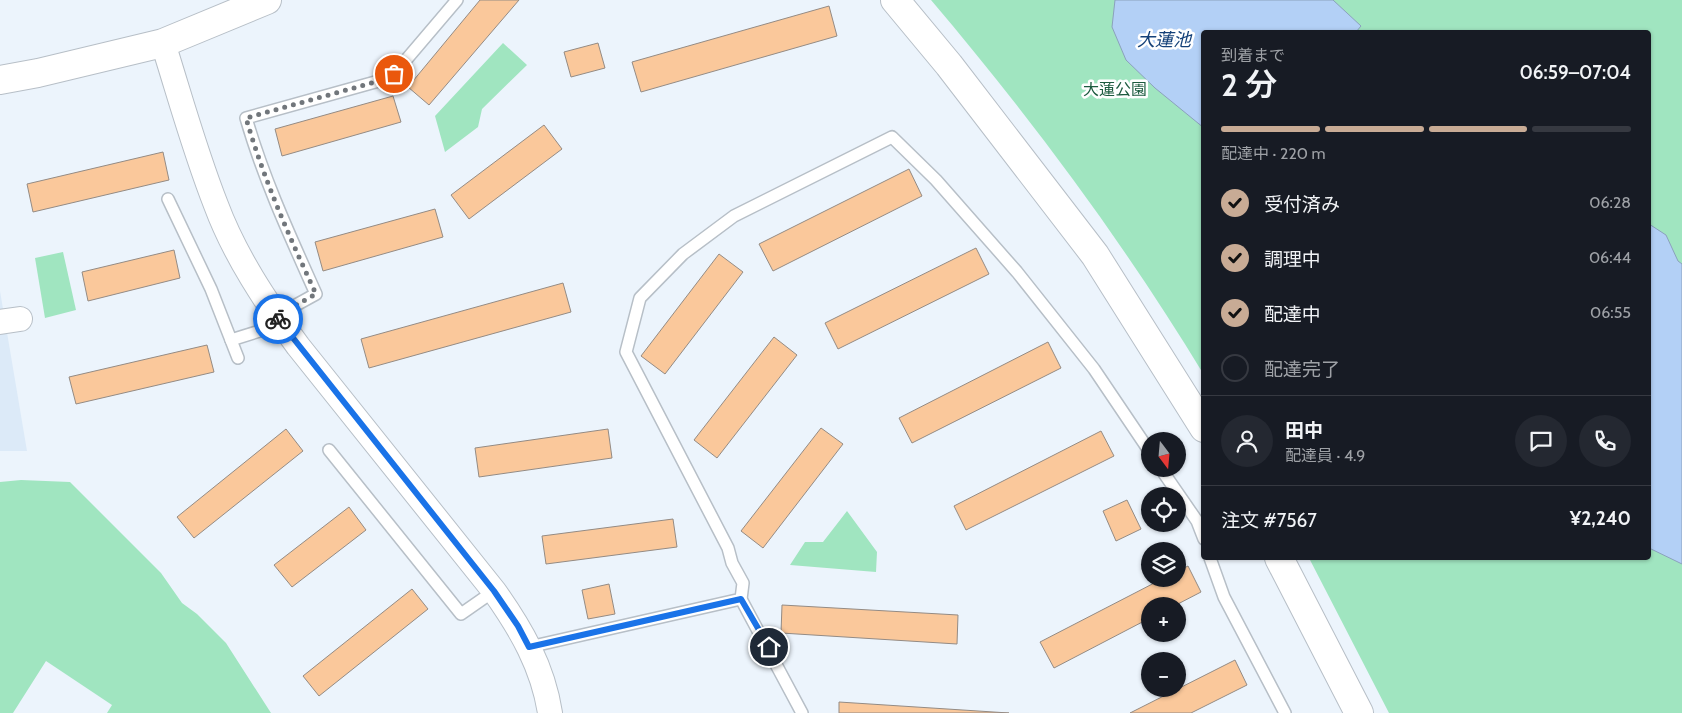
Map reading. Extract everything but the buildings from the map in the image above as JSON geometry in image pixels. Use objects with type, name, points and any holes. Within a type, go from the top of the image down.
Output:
[{"type":"street","points":[[0,80],[38,73],[162,43],[267,0]]},
{"type":"street","points":[[896,0],[949,65],[1095,255],[1201,423]]},
{"type":"street","points":[[162,43],[216,206],[246,267],[279,320],[494,591],[518,626],[540,670],[550,713]]},
{"type":"street","points":[[1280,560],[1359,713]]},
{"type":"lane","points":[[231,340],[279,320],[316,294],[272,197],[246,118],[386,79],[394,74],[457,0]]},
{"type":"lane","points":[[802,713],[741,599],[742,583],[732,563],[728,548],[626,352],[640,298],[683,254],[734,216],[892,137],[936,180],[1017,272],[1094,369],[1141,439]]},
{"type":"lane","points":[[168,200],[211,289],[238,358]]},
{"type":"lane","points":[[329,450],[461,614],[494,591]]},
{"type":"lane","points":[[1168,478],[1200,519]]},
{"type":"lane","points":[[1211,560],[1224,597],[1285,713]]},
{"type":"lane","points":[[529,647],[741,599]]},
{"type":"shaded area","points":[[0,291],[27,451],[0,451]]},
{"type":"green space","name":"大蓮公園","points":[[931,0],[1682,0],[1682,713],[1389,713],[1310,560],[1651,560],[1651,30],[1201,30],[1201,370],[1109,229],[1005,90]]},
{"type":"green space","points":[[503,43],[527,65],[482,109],[478,127],[445,152],[435,116]]},
{"type":"green space","points":[[63,252],[76,310],[45,318],[35,258]]},
{"type":"green space","points":[[21,480],[70,482],[161,573],[182,603],[197,614],[226,643],[271,713],[107,713],[112,705],[46,661],[13,713],[0,713],[0,482]]},
{"type":"green space","points":[[847,511],[877,552],[876,572],[790,565],[805,542],[823,542]]},
{"type":"water","name":"大蓮池","points":[[1115,0],[1333,0],[1361,26],[1358,30],[1201,30],[1201,126],[1155,88],[1126,60],[1112,27]]},
{"type":"water","points":[[1651,225],[1666,235],[1678,261],[1682,264],[1682,564],[1651,549]]},
{"type":"way so far","points":[[278,319],[276,316],[316,294],[276,205],[260,164],[246,118],[386,79],[394,74]]},
{"type":"route","points":[[278,319],[494,591],[518,626],[529,647],[702,610],[741,599],[769,647]]}]
